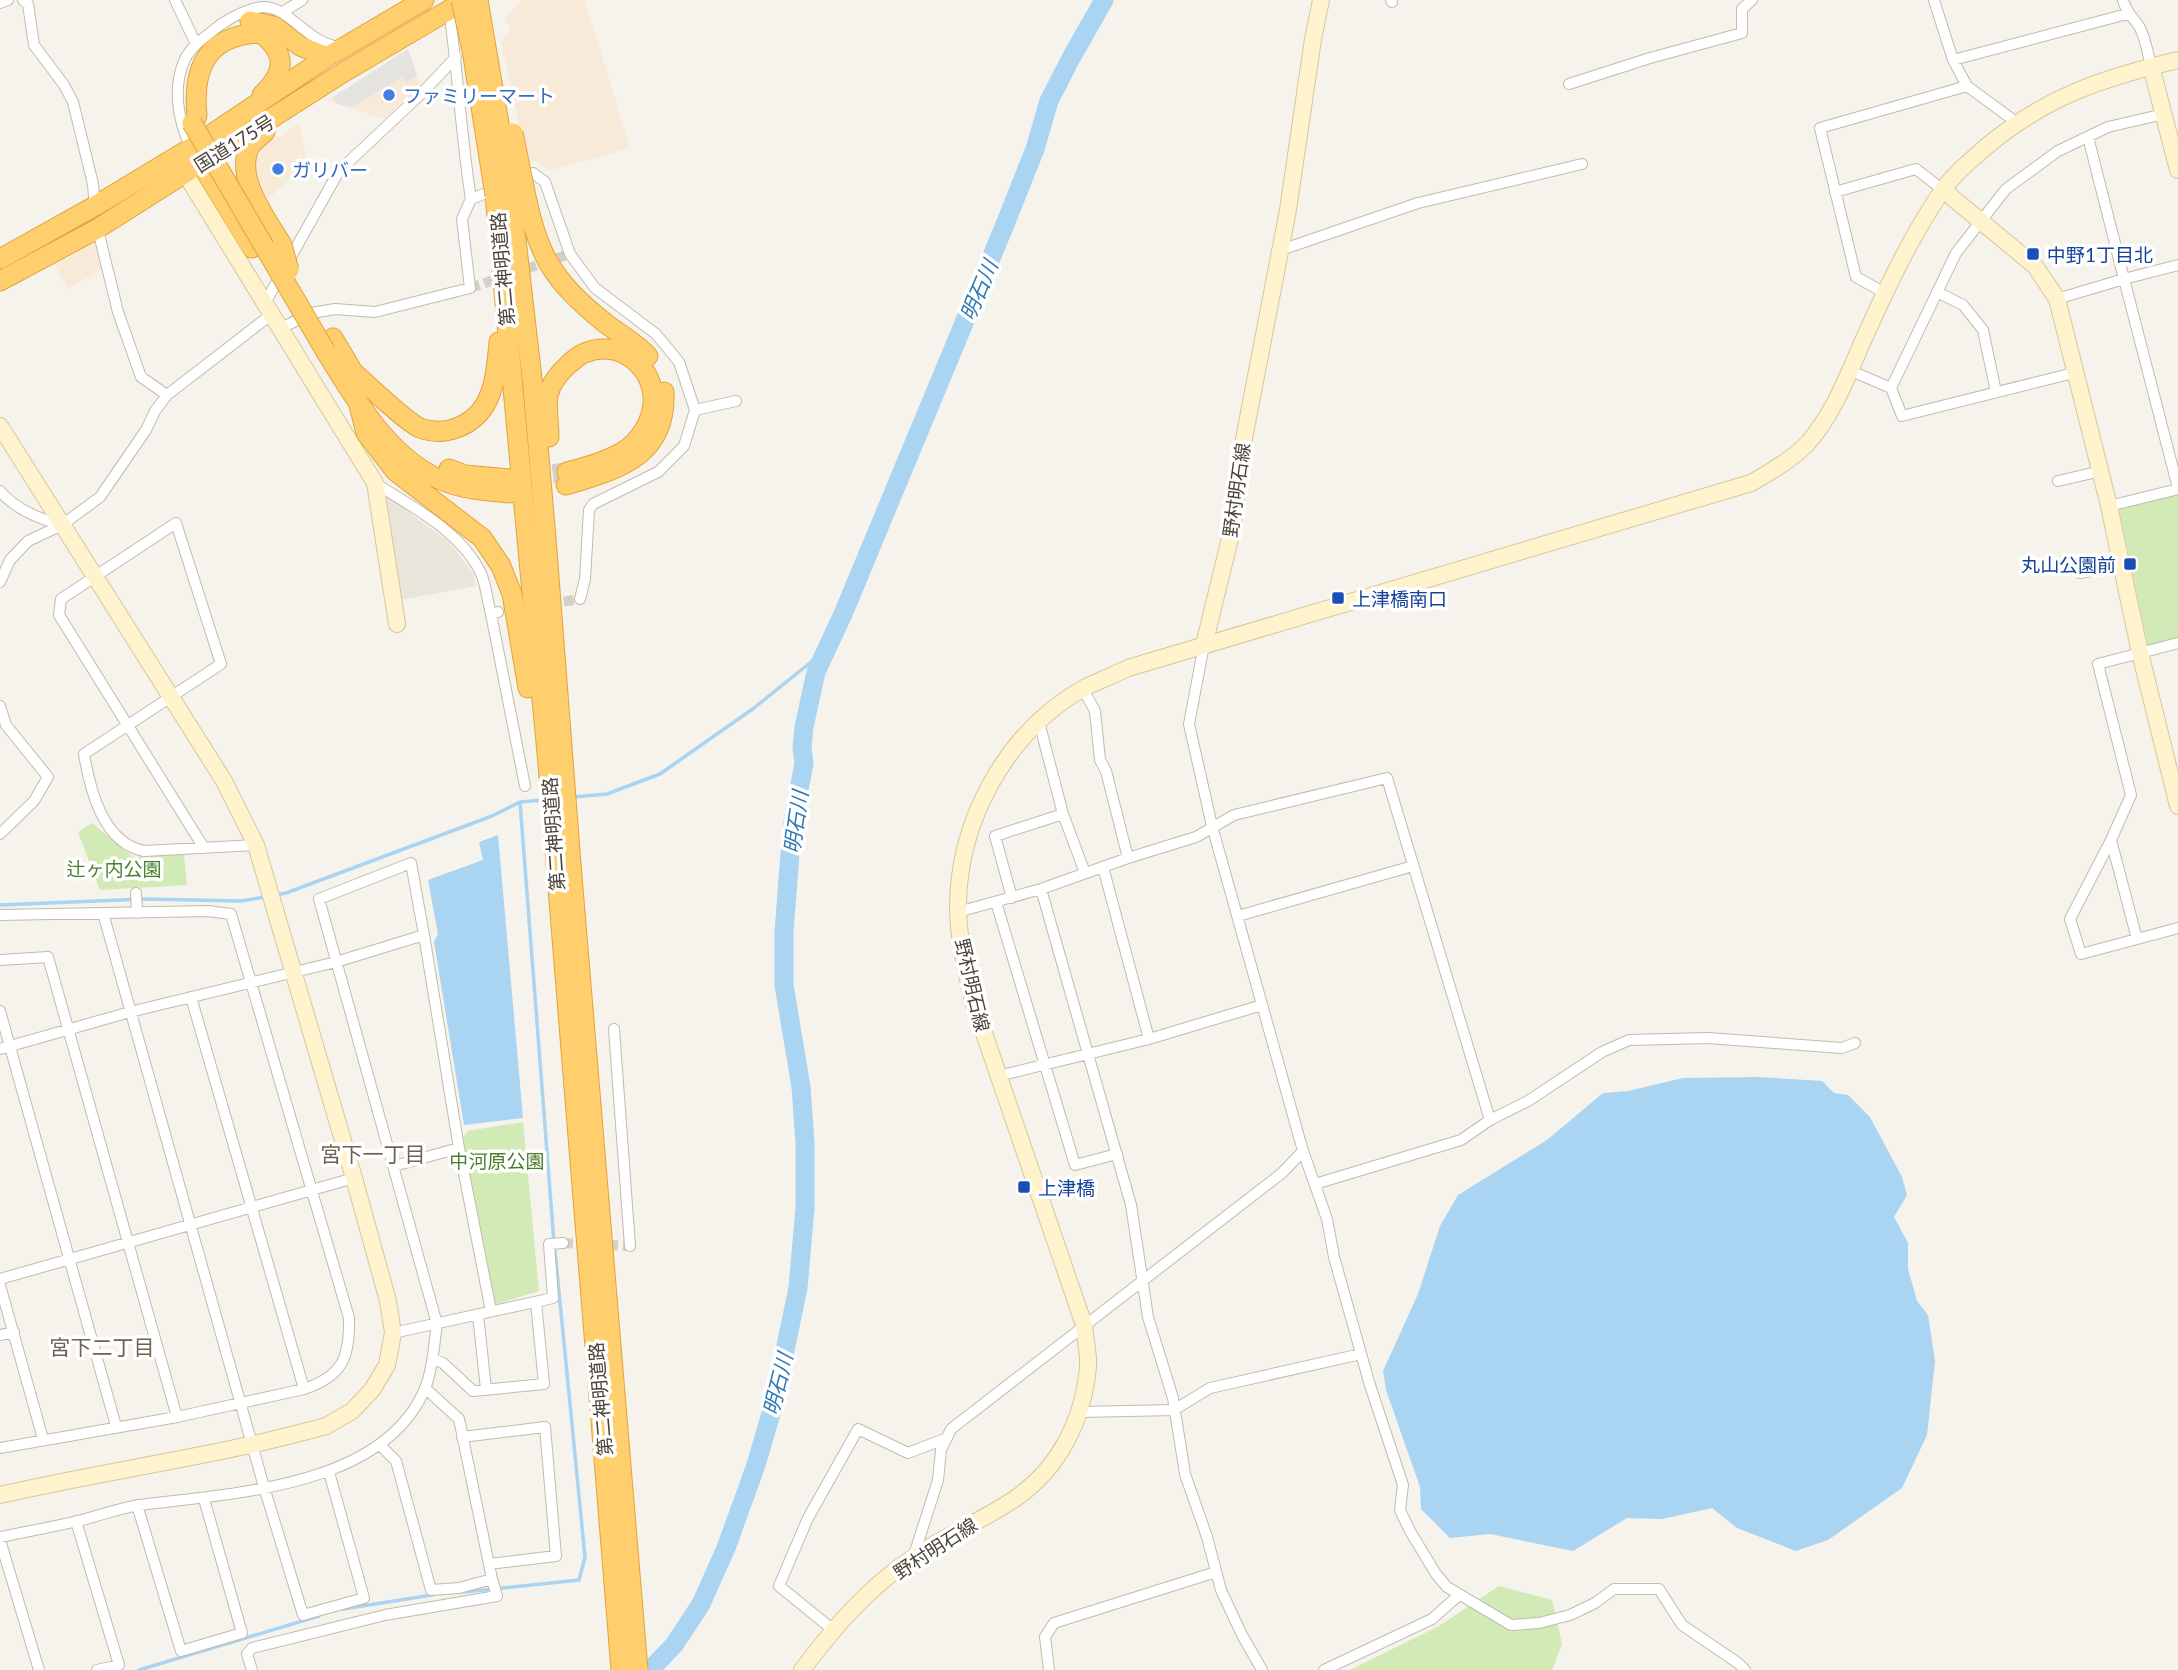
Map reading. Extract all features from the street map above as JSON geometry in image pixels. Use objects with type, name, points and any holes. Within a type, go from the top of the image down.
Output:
[{"type":"highway","name":"国道175号","points":[[0,281],[97,229],[188,160],[218,131],[336,53],[424,0]]},
{"type":"highway","points":[[479,0],[503,83],[509,188],[531,221],[541,250],[556,277],[576,299],[646,353],[663,383],[663,418],[657,435],[646,450],[626,464],[606,473],[567,478],[634,444],[648,421],[654,398],[652,384],[643,368],[620,351],[595,349],[577,356],[555,379],[548,395],[553,503],[547,538]]},
{"type":"highway","name":"国道175号","points":[[0,260],[95,206],[282,113],[456,2]]},
{"type":"highway","name":"第二神明道路","points":[[456,2],[472,50],[509,188],[547,538],[553,841],[563,865]]},
{"type":"highway","points":[[336,53],[300,46],[274,26],[247,21],[210,38],[197,52],[189,69],[186,104],[329,345],[359,405],[366,433],[395,471],[482,538],[501,566],[512,594],[527,676],[550,764]]},
{"type":"highway","points":[[195,120],[195,90],[201,67],[216,46],[240,34],[261,33],[277,46],[281,60],[275,80],[264,93],[233,115],[218,131]]},
{"type":"highway","points":[[282,113],[249,146],[245,167],[251,191],[282,245],[289,280]]},
{"type":"highway","points":[[188,160],[253,248],[289,280]]},
{"type":"highway","name":"第二神明道路","points":[[509,188],[506,314],[550,764],[563,865],[620,1548],[638,1670]]},
{"type":"highway","points":[[329,345],[354,373],[417,427],[440,433],[463,426],[485,405],[497,369],[499,333],[506,314]]},
{"type":"highway","points":[[354,373],[369,400],[413,449],[437,465],[510,486],[475,491],[444,482],[409,461],[359,405]]},
{"type":"highway","name":"第二神明道路","points":[[620,1548],[621,1670]]},
{"type":"street","points":[[0,3],[8,0]]},
{"type":"street","points":[[23,0],[28,4],[34,45],[64,85],[73,102],[93,184],[97,229],[118,312],[141,377],[167,395]]},
{"type":"street","points":[[175,0],[196,44]]},
{"type":"street","points":[[282,12],[302,0]]},
{"type":"street","name":"野村明石線","points":[[802,1670],[832,1629],[853,1607],[913,1558],[1016,1498],[1046,1472],[1066,1444],[1081,1412],[1088,1365],[1084,1325],[973,1001],[958,912],[959,877],[966,843],[977,812],[1005,761],[1039,722],[1083,689],[1128,668],[1204,645],[1233,526],[1241,449],[1288,210],[1321,0]]},
{"type":"street","points":[[1569,85],[1650,58],[1741,33],[1742,9],[1752,0]]},
{"type":"street","points":[[1934,0],[1953,60],[1967,86],[2016,122]]},
{"type":"street","points":[[2123,0],[2127,14],[2137,22],[2142,32],[2178,170]]},
{"type":"street","points":[[273,315],[334,309],[375,312],[470,288],[462,219],[471,199],[462,138],[456,57],[456,2]]},
{"type":"street","points":[[336,53],[305,33],[282,12],[265,7],[248,10],[223,23],[196,44],[186,58],[179,79],[177,98],[188,160],[273,315],[375,483],[397,624]]},
{"type":"street","points":[[1953,60],[2127,14]]},
{"type":"street","points":[[0,582],[10,560],[28,541],[62,525],[100,496],[167,395],[273,315],[339,171],[424,92],[456,57]]},
{"type":"street","points":[[1745,1670],[1682,1625],[1659,1590],[1614,1589],[1595,1603],[1570,1615],[1539,1623],[1511,1625],[1459,1595],[1436,1574],[1410,1531],[1400,1510],[1403,1485],[1361,1354],[1334,1257],[1327,1219],[1303,1151],[1212,826],[1189,724],[1204,645],[1751,483],[1778,468],[1807,444],[1827,416],[1898,264],[1943,190],[1969,161],[2016,122],[2065,96],[2097,82],[2178,60]]},
{"type":"street","points":[[1885,293],[1856,277],[1820,128],[1967,86]]},
{"type":"street","points":[[1891,388],[1956,253],[2006,189],[2059,151],[2108,127],[2164,114]]},
{"type":"street","points":[[2088,137],[2178,488],[2109,506]]},
{"type":"street","points":[[1278,251],[1418,204],[1582,164]]},
{"type":"street","points":[[1835,192],[1916,169],[2035,266],[2057,299],[2101,471],[2140,653],[2178,806]]},
{"type":"street","points":[[471,199],[533,173],[545,182],[570,254],[595,288],[656,334],[679,362],[695,410],[684,446],[658,472],[593,504],[589,510],[585,579],[580,599]]},
{"type":"street","points":[[2057,299],[2178,265]]},
{"type":"street","points":[[1937,292],[1963,305],[1983,330],[1996,392]]},
{"type":"street","points":[[1849,370],[1891,388],[1902,416],[2077,372]]},
{"type":"street","points":[[695,410],[736,401]]},
{"type":"street","points":[[0,426],[224,781],[256,845],[354,1178],[387,1301],[393,1334],[387,1365],[372,1390],[352,1411],[326,1426],[0,1496]]},
{"type":"street","points":[[2058,481],[2101,471]]},
{"type":"street","points":[[375,483],[443,528],[462,546],[481,572],[494,613],[525,786]]},
{"type":"street","points":[[0,491],[8,501],[43,520],[62,525]]},
{"type":"street","points":[[204,848],[129,725],[59,615],[61,599],[176,523],[221,664],[129,725],[84,754],[89,781],[108,827],[130,848],[144,851],[204,848],[256,845]]},
{"type":"street","points":[[2079,573],[2122,566]]},
{"type":"street","points":[[2178,643],[2098,664],[2131,795],[2070,919],[2081,954],[2178,928]]},
{"type":"street","points":[[1083,689],[1095,711],[1100,760],[1128,858]]},
{"type":"street","points":[[0,706],[6,725],[47,777],[34,801],[0,835]]},
{"type":"street","points":[[1039,722],[1063,814],[1085,873]]},
{"type":"street","points":[[958,912],[1041,889],[1196,837],[1234,815],[1387,778],[1490,1120]]},
{"type":"street","points":[[1012,898],[995,836],[1063,814]]},
{"type":"street","points":[[2111,840],[2137,939]]},
{"type":"street","points":[[39,1670],[0,1539],[137,1505],[204,1499],[329,1472],[380,1445],[405,1420],[425,1388],[433,1359],[437,1324],[319,899],[411,863],[459,1149],[491,1311]]},
{"type":"street","points":[[1238,916],[1413,866]]},
{"type":"street","points":[[1103,867],[1149,1039]]},
{"type":"street","points":[[1041,889],[1131,1205],[1148,1317],[1173,1398],[1185,1474],[1221,1590],[1236,1624],[1262,1670]]},
{"type":"street","points":[[136,894],[137,913]]},
{"type":"street","points":[[996,902],[1075,1165],[1117,1154]]},
{"type":"street","points":[[0,915],[208,911],[231,914],[349,1318],[346,1355],[337,1372],[322,1383],[177,1417],[0,1448]]},
{"type":"street","points":[[103,913],[189,1225],[303,1615],[364,1598],[329,1472]]},
{"type":"street","points":[[5,1048],[130,1012],[336,962],[424,935]]},
{"type":"street","points":[[0,960],[48,957],[177,1417]]},
{"type":"street","points":[[191,997],[304,1389]]},
{"type":"street","points":[[998,1076],[1149,1039],[1262,1005]]},
{"type":"street","points":[[0,1011],[5,1048],[116,1426]]},
{"type":"street","points":[[614,1029],[630,1246]]},
{"type":"street","points":[[1315,1184],[1461,1140],[1490,1120],[1528,1101],[1602,1052],[1629,1040],[1708,1038],[1842,1048],[1855,1043]]},
{"type":"street","points":[[394,1166],[459,1149]]},
{"type":"street","points":[[913,1558],[938,1480],[942,1450],[951,1429],[1282,1173],[1303,1151]]},
{"type":"street","points":[[0,1279],[354,1178]]},
{"type":"street","points":[[393,1334],[554,1298],[549,1244],[564,1243]]},
{"type":"street","points":[[0,1285],[43,1439]]},
{"type":"street","points":[[433,1359],[443,1363],[473,1391],[544,1384],[536,1301]]},
{"type":"street","points":[[478,1315],[486,1389]]},
{"type":"street","points":[[0,1335],[14,1332]]},
{"type":"street","points":[[1081,1412],[1174,1410],[1210,1388],[1361,1354]]},
{"type":"street","points":[[252,1670],[247,1654],[252,1648],[385,1615],[497,1596],[459,1419],[425,1388]]},
{"type":"street","points":[[462,1437],[545,1427],[556,1556],[489,1563]]},
{"type":"street","points":[[832,1629],[779,1586],[808,1518],[858,1429],[908,1453],[947,1438]]},
{"type":"street","points":[[380,1445],[396,1461],[431,1590],[459,1588],[492,1579]]},
{"type":"street","points":[[137,1505],[181,1651],[242,1633],[204,1499]]},
{"type":"street","points":[[76,1521],[119,1665],[97,1670]]},
{"type":"street","points":[[1049,1670],[1045,1637],[1054,1623],[1216,1572]]},
{"type":"street","points":[[1324,1670],[1432,1619],[1459,1595]]},
{"type":"shaded area","points":[[521,0],[585,0],[630,148],[549,171],[538,161],[527,161],[501,42],[511,29],[505,20]]},
{"type":"shaded area","points":[[408,49],[420,83],[385,119],[327,101]]},
{"type":"shaded area","points":[[408,49],[417,76],[406,83],[402,77],[353,107],[338,104],[333,97]]},
{"type":"shaded area","points":[[299,123],[307,163],[268,199],[259,182],[257,158],[263,148]]},
{"type":"shaded area","points":[[96,242],[102,269],[68,289],[55,265]]},
{"type":"shaded area","points":[[384,494],[450,543],[474,575],[476,586],[401,600]]},
{"type":"green space","points":[[2178,494],[2178,639],[2148,647],[2119,509]]},
{"type":"green space","name":"辻ヶ内公園","points":[[92,823],[133,857],[184,854],[187,885],[100,890],[78,832]]},
{"type":"green space","name":"中河原公園","points":[[523,1122],[539,1291],[497,1304],[492,1300],[463,1138],[467,1131]]},
{"type":"green space","points":[[1499,1586],[1552,1600],[1562,1644],[1552,1670],[1350,1670],[1439,1626]]},
{"type":"water","points":[[498,835],[523,1118],[464,1125],[434,942],[438,934],[428,880],[483,860],[479,842]]},
{"type":"water","points":[[1759,1077],[1822,1081],[1834,1093],[1848,1095],[1870,1117],[1902,1177],[1907,1195],[1894,1217],[1908,1243],[1908,1269],[1917,1301],[1928,1315],[1935,1361],[1927,1435],[1902,1488],[1828,1540],[1796,1551],[1737,1528],[1712,1508],[1662,1519],[1627,1518],[1573,1551],[1490,1534],[1450,1538],[1421,1509],[1420,1487],[1386,1390],[1383,1371],[1418,1294],[1440,1226],[1458,1195],[1547,1140],[1603,1093],[1628,1091],[1683,1078]]},
{"type":"waterway","name":"明石川","points":[[650,1670],[674,1645],[701,1604],[726,1548],[756,1465],[774,1403],[798,1288],[805,1208],[805,1143],[801,1087],[784,985],[784,932],[792,827],[804,763],[804,727],[816,672],[843,614],[1006,222],[1035,149],[1049,101],[1104,0]]},
{"type":"waterway","points":[[573,797],[607,794],[660,774],[754,708],[826,650]]},
{"type":"waterway","points":[[276,895],[492,816],[520,802],[544,800]]},
{"type":"waterway","points":[[520,802],[554,1243]]},
{"type":"waterway","points":[[0,905],[145,899],[241,901],[265,897]]},
{"type":"waterway","points":[[464,1592],[579,1580],[585,1557],[555,1251]]},
{"type":"waterway","points":[[343,1609],[432,1595]]},
{"type":"waterway","points":[[139,1670],[319,1616]]},
{"type":"tunnel","points":[[470,288],[570,254]]},
{"type":"tunnel","points":[[524,477],[567,472]]},
{"type":"tunnel","points":[[549,604],[580,599]]},
{"type":"tunnel","points":[[563,1243],[630,1246]]},
{"type":"place","name":"ファミリーマート","points":[[389,95]]},
{"type":"place","name":"ガリバー","points":[[278,169]]},
{"type":"place","name":"中野1丁目北","points":[[2033,254]]},
{"type":"place","name":"丸山公園前","points":[[2130,564]]},
{"type":"place","name":"上津橋南口","points":[[1338,598]]},
{"type":"place","name":"上津橋","points":[[1024,1187]]},
{"type":"district","name":"宮下一丁目","points":[[373,1153]]},
{"type":"district","name":"宮下二丁目","points":[[102,1346]]}]
